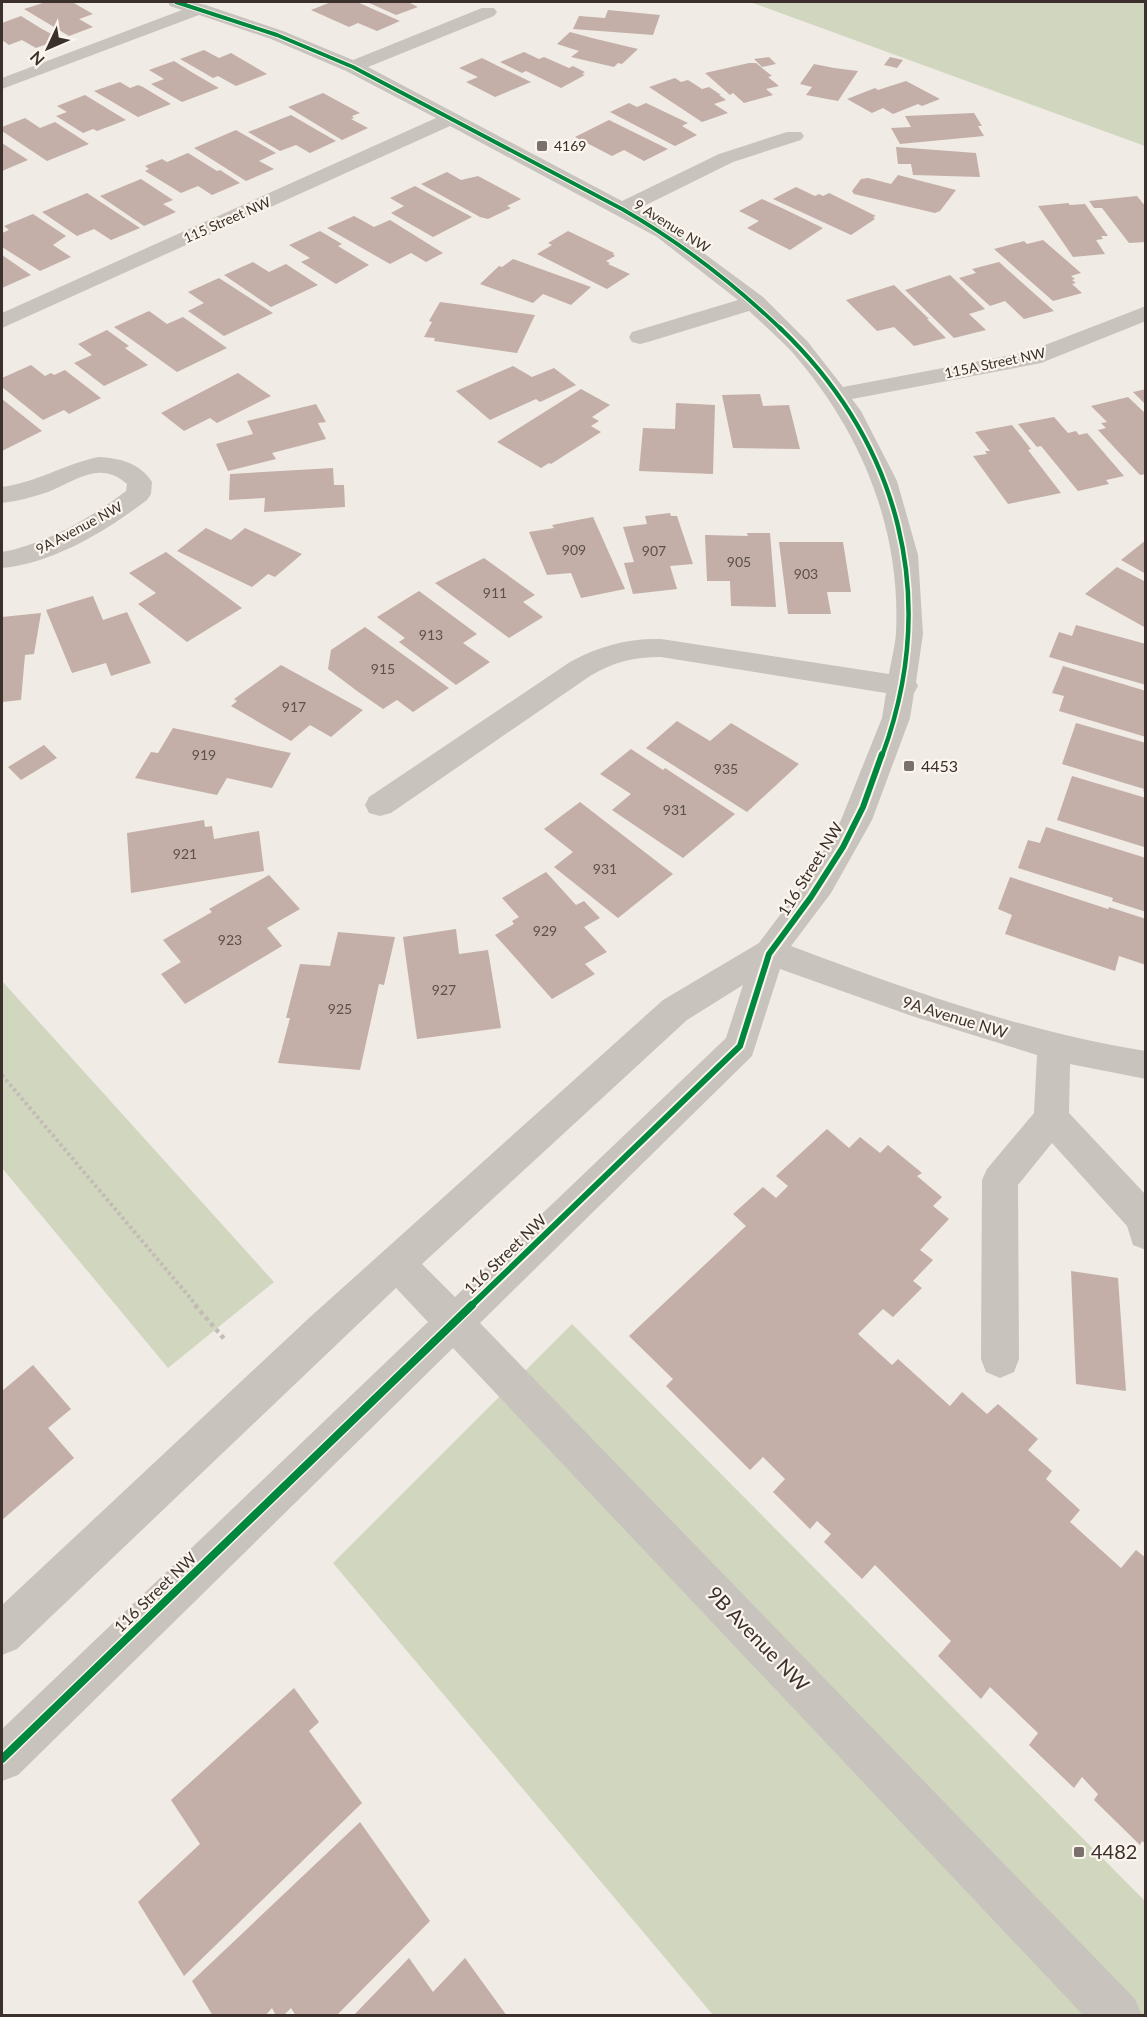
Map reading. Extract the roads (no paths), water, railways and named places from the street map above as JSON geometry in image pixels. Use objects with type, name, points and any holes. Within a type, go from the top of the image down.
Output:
[{"type":"street","name":"9 Avenue NW","points":[[176,2],[277,35],[353,68],[452,118],[622,208],[699,256],[755,302],[808,354],[839,395],[873,452],[888,484],[902,531],[910,625],[904,687]]},
{"type":"street","points":[[2,84],[200,9]]},
{"type":"street","points":[[353,68],[488,12]]},
{"type":"street","name":"115 Street NW","points":[[2,321],[452,118]]},
{"type":"street","name":"9 Avenue NW","points":[[622,208],[726,158],[794,136]]},
{"type":"street","points":[[640,338],[755,302]]},
{"type":"street","name":"115A Street NW","points":[[839,395],[1033,358],[1146,313]]},
{"type":"street","name":"9A Avenue NW","points":[[2,495],[25,491],[71,471],[96,465],[115,465],[131,472],[140,482],[138,494],[124,506],[45,548],[13,560],[2,560]]},
{"type":"street","points":[[381,805],[580,669],[605,654],[620,650],[639,647],[661,648],[904,687]]},
{"type":"street","name":"116 Street NW","points":[[2,1759],[740,1046],[770,952],[804,908],[864,806],[895,720],[904,687]]},
{"type":"street","name":"116 Street NW","points":[[2,1634],[397,1263],[675,1010],[770,952]]},
{"type":"street","name":"9A Avenue NW","points":[[770,952],[900,1000],[1054,1046],[1104,1059],[1146,1065]]},
{"type":"street","points":[[1000,1359],[1000,1180],[1051,1118],[1054,1046]]},
{"type":"street","points":[[1051,1118],[1144,1219],[1146,1233]]},
{"type":"street","name":"9B Avenue NW","points":[[397,1263],[1118,2016]]},
{"type":"place","name":"4169","points":[[542,146]]},
{"type":"place","name":"4453","points":[[909,766]]},
{"type":"place","name":"4482","points":[[1079,1852]]}]
